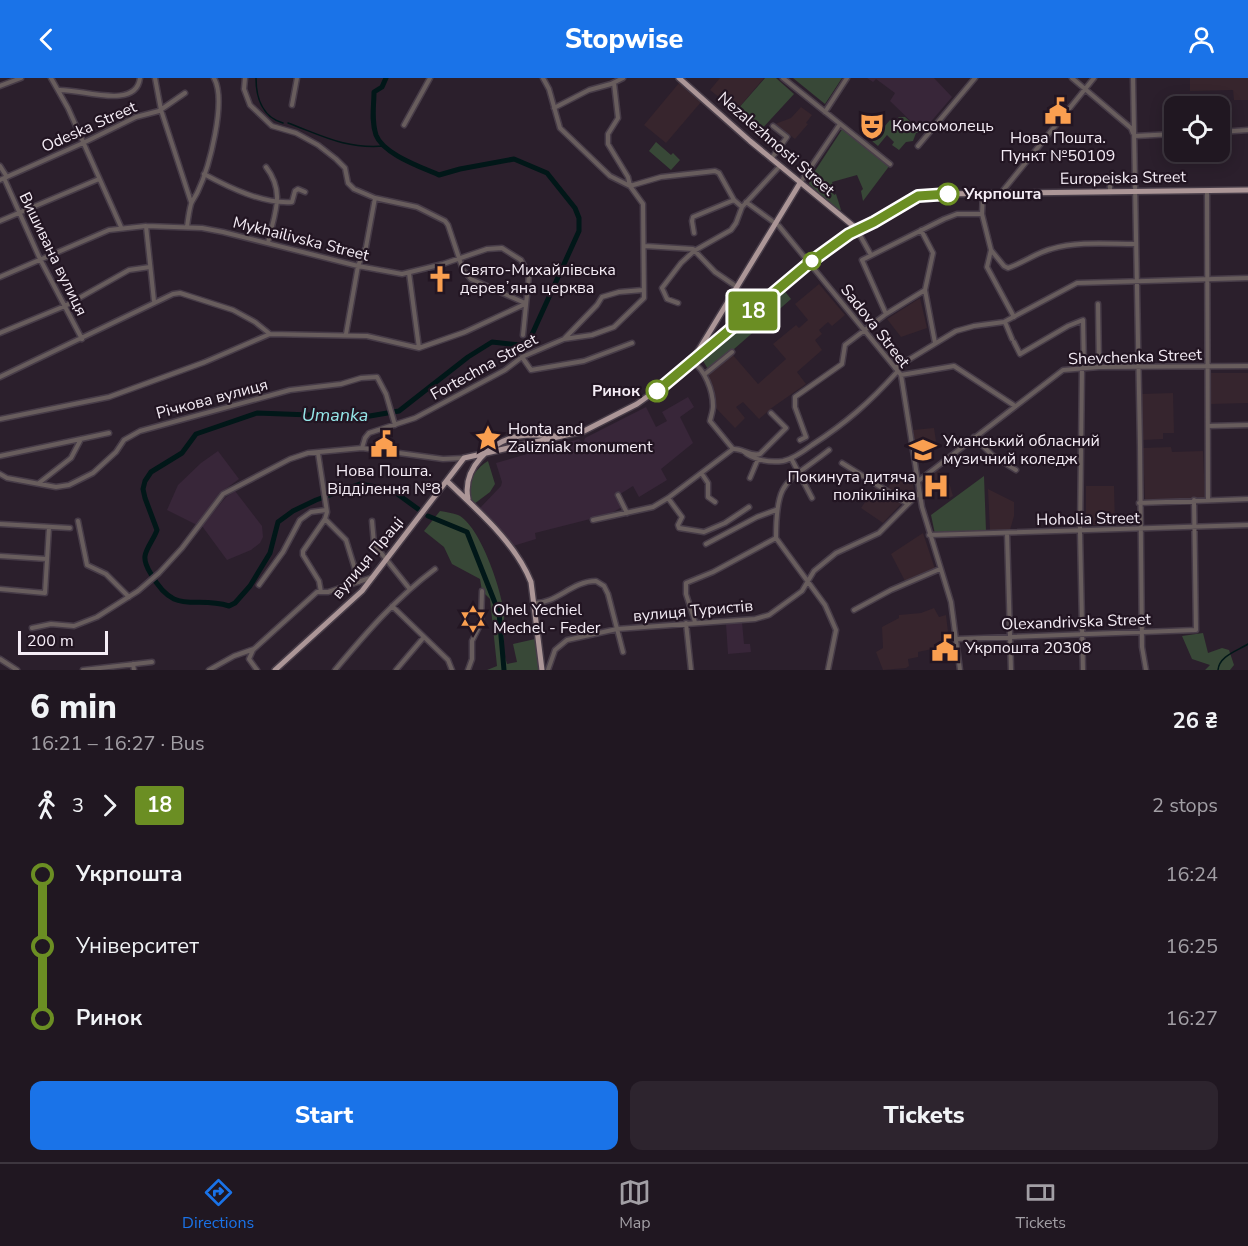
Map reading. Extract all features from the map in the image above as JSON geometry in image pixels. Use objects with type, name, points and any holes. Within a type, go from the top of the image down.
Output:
[{"type":"main road","name":"Nezalezhnosti Street","points":[[679,78],[771,159],[857,229]]},
{"type":"main road","points":[[692,362],[800,183]]},
{"type":"main road","name":"Europeiska Street","points":[[857,229],[874,222],[916,197],[926,194],[1248,190]]},
{"type":"main road","points":[[464,458],[589,429],[637,404],[692,362],[809,263],[857,229]]},
{"type":"main road","points":[[703,344],[710,347]]},
{"type":"main road","points":[[468,501],[466,490],[471,470],[487,452],[518,436],[563,436]]},
{"type":"main road","points":[[518,436],[516,441],[520,446]]},
{"type":"main road","name":"вулиця Праці","points":[[275,670],[362,591],[464,458]]},
{"type":"main road","points":[[447,481],[495,530],[526,569],[531,582],[542,670]]},
{"type":"street","points":[[0,86],[21,78]]},
{"type":"street","points":[[51,78],[121,227]]},
{"type":"street","points":[[58,90],[117,97],[132,91],[140,78]]},
{"type":"street","points":[[155,78],[161,110],[192,202]]},
{"type":"street","points":[[187,226],[192,202],[204,174],[215,134],[218,90],[214,78]]},
{"type":"street","points":[[245,78],[244,89],[250,105],[272,126],[287,130],[318,145],[343,165],[348,183],[354,189],[375,198],[406,204],[445,221],[463,270],[471,279],[526,303]]},
{"type":"street","points":[[292,105],[297,78]]},
{"type":"street","points":[[543,78],[549,89],[562,131],[610,176],[630,186]]},
{"type":"street","points":[[554,108],[589,90],[623,78]]},
{"type":"street","points":[[783,78],[890,164]]},
{"type":"street","points":[[825,112],[847,78]]},
{"type":"street","points":[[918,146],[975,78]]},
{"type":"street","points":[[1072,78],[1131,128],[1135,136]]},
{"type":"street","points":[[1001,193],[1094,78]]},
{"type":"street","points":[[1133,78],[1139,530],[1142,647],[1146,670]]},
{"type":"street","points":[[404,125],[431,79]]},
{"type":"street","points":[[614,83],[618,117],[611,128],[608,144],[628,177],[630,186]]},
{"type":"street","name":"Odeska Street","points":[[4,179],[136,117],[161,110],[185,93]]},
{"type":"street","points":[[800,183],[840,124]]},
{"type":"street","points":[[771,159],[787,138],[773,126]]},
{"type":"street","points":[[1230,131],[1248,130]]},
{"type":"street","points":[[1135,136],[1164,135]]},
{"type":"street","name":"Вишивана вулиця","points":[[0,166],[40,259],[81,339]]},
{"type":"street","points":[[678,303],[667,299],[662,288],[694,250],[731,230],[744,205],[780,166]]},
{"type":"street","points":[[266,167],[279,196],[268,243]]},
{"type":"street","name":"Sadova Street","points":[[630,186],[661,177],[715,171],[719,173],[734,200],[776,223],[898,372],[919,492],[929,535],[951,602],[960,670]]},
{"type":"street","points":[[204,174],[231,188],[278,202],[292,201],[298,189],[305,192]]},
{"type":"street","points":[[1110,192],[1110,177],[1134,177]]},
{"type":"street","points":[[0,221],[99,179]]},
{"type":"street","name":"Fortechna Street","points":[[362,448],[369,433],[415,418],[505,370],[522,357],[564,339],[592,335],[614,327],[644,298],[644,207],[630,186]]},
{"type":"street","points":[[1207,191],[1208,499]]},
{"type":"street","points":[[982,193],[982,214],[991,250],[1008,268],[1046,250],[1068,245],[1135,244]]},
{"type":"street","points":[[346,334],[358,266],[366,247],[375,198]]},
{"type":"street","points":[[694,233],[693,218],[734,200]]},
{"type":"street","points":[[886,314],[862,260],[953,215],[982,214]]},
{"type":"street","points":[[146,226],[154,301]]},
{"type":"street","name":"Mykhailivska Street","points":[[0,277],[109,230],[121,227],[187,226],[223,232],[395,274],[409,273],[487,249],[502,248],[514,254],[526,266],[529,275],[523,335]]},
{"type":"street","points":[[857,229],[871,255]]},
{"type":"street","points":[[921,230],[933,254],[925,290],[935,343]]},
{"type":"street","points":[[645,246],[694,250],[715,272],[737,287]]},
{"type":"street","points":[[991,250],[987,267],[1014,317]]},
{"type":"street","points":[[0,333],[65,306],[129,270],[150,267]]},
{"type":"street","points":[[409,273],[419,348]]},
{"type":"street","points":[[743,451],[751,458],[780,461],[791,458],[862,409],[898,372],[935,343],[963,328],[1005,322],[1077,283],[1248,278]]},
{"type":"street","points":[[564,339],[602,297],[619,292],[643,290]]},
{"type":"street","points":[[800,440],[806,437],[795,407],[795,397],[842,364],[845,345],[886,314],[925,290]]},
{"type":"street","points":[[0,377],[172,294],[180,293],[232,310],[255,322],[270,334]]},
{"type":"street","points":[[0,419],[109,398],[206,362],[270,334],[346,334],[367,336],[419,348],[465,332],[526,303]]},
{"type":"street","points":[[1098,304],[1099,367]]},
{"type":"street","points":[[1005,322],[1020,354],[1068,326],[1083,320],[1080,532],[1083,670]]},
{"type":"street","points":[[522,357],[531,370],[584,361],[632,342]]},
{"type":"street","points":[[704,375],[732,352]]},
{"type":"street","points":[[692,362],[704,375],[713,406],[710,421],[733,449],[755,455],[760,454],[786,428],[771,413]]},
{"type":"street","points":[[898,372],[954,366],[1015,406]]},
{"type":"street","name":"Shevchenka Street","points":[[917,482],[1062,370],[1099,367],[1248,366]]},
{"type":"street","name":"Річкова вулиця","points":[[39,483],[56,487],[69,485],[93,473],[116,452],[124,440],[140,431],[290,390],[341,384],[361,378],[377,377],[386,394],[395,425]]},
{"type":"street","points":[[1208,426],[1248,425]]},
{"type":"street","points":[[0,456],[110,433]]},
{"type":"street","points":[[974,436],[987,452],[1016,470]]},
{"type":"street","points":[[0,474],[8,478],[39,483],[71,458],[81,439]]},
{"type":"street","points":[[32,628],[51,624],[74,626],[97,617],[121,603],[159,573],[182,548],[228,489],[290,459],[318,452],[362,448],[443,459],[464,458]]},
{"type":"street","points":[[593,520],[649,509],[702,474],[733,449]]},
{"type":"street","points":[[828,670],[836,630],[825,605],[776,538],[776,510],[779,496],[787,481],[829,450]]},
{"type":"street","points":[[318,452],[326,510],[325,519],[303,551],[303,555],[319,581],[321,592]]},
{"type":"street","points":[[791,458],[812,498]]},
{"type":"street","points":[[750,478],[758,459]]},
{"type":"street","points":[[842,463],[908,504]]},
{"type":"street","points":[[702,474],[708,483],[708,496],[715,502]]},
{"type":"street","name":"вулиця Туристів","points":[[549,670],[555,650],[567,640],[617,629],[755,619],[769,615],[802,591],[821,564],[836,553],[879,533],[919,492]]},
{"type":"street","points":[[618,495],[627,513]]},
{"type":"street","points":[[668,498],[682,517],[679,528],[704,532],[725,523],[750,507]]},
{"type":"street","points":[[1139,503],[1248,499]]},
{"type":"street","points":[[1194,500],[1194,527]]},
{"type":"street","points":[[259,585],[283,552],[300,520],[311,512],[326,510]]},
{"type":"street","points":[[706,544],[757,517],[776,510]]},
{"type":"street","points":[[325,519],[346,540],[359,582]]},
{"type":"street","points":[[78,521],[87,565],[106,574],[129,597]]},
{"type":"street","points":[[372,521],[374,544],[409,588]]},
{"type":"street","points":[[0,524],[70,528]]},
{"type":"street","name":"Hoholia Street","points":[[929,535],[1248,525]]},
{"type":"street","points":[[0,589],[45,593],[49,527]]},
{"type":"street","name":"Olexandrivska Street","points":[[956,639],[1196,630],[1194,527]]},
{"type":"street","points":[[1007,532],[1011,670]]},
{"type":"street","points":[[695,622],[686,594],[686,584],[776,538]]},
{"type":"street","points":[[0,556],[47,559]]},
{"type":"street","points":[[335,670],[409,588],[435,569]]},
{"type":"street","points":[[854,610],[891,590],[940,569]]},
{"type":"street","points":[[257,670],[249,659],[254,649],[317,592],[374,577]]},
{"type":"street","points":[[534,603],[548,602],[579,585],[596,581],[604,586],[608,594],[623,652]]},
{"type":"street","points":[[468,670],[472,659],[472,640],[481,623],[482,591]]},
{"type":"street","points":[[392,606],[448,660],[452,670]]},
{"type":"street","points":[[686,623],[691,670]]},
{"type":"street","points":[[396,670],[424,637]]},
{"type":"street","points":[[209,670],[234,656],[254,649]]},
{"type":"street","points":[[0,659],[17,670]]},
{"type":"street","points":[[83,670],[153,662]]},
{"type":"street","points":[[133,664],[134,670]]},
{"type":"shaded area","points":[[720,78],[764,78],[736,111],[710,90]]},
{"type":"shaded area","points":[[867,78],[934,78],[952,97],[922,132],[890,101],[895,93],[876,79],[873,82]]},
{"type":"shaded area","points":[[1190,78],[1248,78],[1248,100],[1234,100],[1233,90],[1190,91]]},
{"type":"shaded area","points":[[679,83],[701,102],[666,143],[644,125]]},
{"type":"shaded area","points":[[801,107],[812,115],[806,123],[808,124],[795,139],[775,124],[791,118]]},
{"type":"shaded area","points":[[819,284],[845,315],[832,326],[828,322],[819,330],[822,334],[815,340],[822,350],[797,372],[806,384],[759,419],[743,402],[736,407],[745,418],[735,428],[715,407],[714,394],[707,374],[732,354],[758,384],[786,359],[773,344],[796,325],[799,328],[808,320],[795,304]]},
{"type":"shaded area","points":[[920,298],[927,328],[901,337],[887,319]]},
{"type":"shaded area","points":[[1211,373],[1248,373],[1248,403],[1211,404]]},
{"type":"shaded area","points":[[1173,393],[1174,433],[1163,433],[1163,439],[1143,440],[1141,394]]},
{"type":"shaded area","points":[[688,397],[694,407],[680,417],[693,443],[661,469],[667,480],[639,497],[633,486],[617,496],[622,507],[610,514],[535,533],[536,539],[513,546],[480,508],[501,486],[502,482],[496,463],[579,439],[583,444],[585,438],[646,407],[656,427],[667,421],[662,412]]},
{"type":"shaded area","name":"Уманський обласний музичний коледж","points":[[934,428],[936,441],[923,460],[917,460],[913,430]]},
{"type":"shaded area","points":[[1171,447],[1172,452],[1203,451],[1205,498],[1145,501],[1143,448]]},
{"type":"shaded area","points":[[218,451],[239,479],[219,494],[197,525],[167,510],[178,485],[201,463]]},
{"type":"shaded area","name":"Покинута дитяча поліклініка","points":[[937,468],[949,482],[953,496],[946,500],[943,493],[937,490],[924,496],[921,480]]},
{"type":"shaded area","points":[[905,472],[906,477],[912,477],[914,491],[907,502],[887,489],[897,474]]},
{"type":"shaded area","points":[[876,486],[902,503],[883,523],[861,508]]},
{"type":"shaded area","points":[[1086,486],[1114,486],[1115,525],[1086,525]]},
{"type":"shaded area","points":[[988,489],[1014,502],[1014,516],[1010,530],[990,531]]},
{"type":"shaded area","points":[[235,491],[262,526],[263,537],[260,543],[251,550],[227,560],[202,526],[226,497]]},
{"type":"shaded area","points":[[923,533],[935,569],[905,581],[891,554]]},
{"type":"shaded area","points":[[934,608],[939,617],[946,615],[949,641],[937,643],[937,648],[918,652],[918,657],[908,659],[909,666],[906,668],[883,670],[876,652],[883,648],[882,627],[899,618],[899,615],[921,613]]},
{"type":"shaded area","points":[[742,622],[744,644],[750,644],[751,652],[728,654],[726,624]]},
{"type":"green space","points":[[765,78],[776,78],[794,94],[760,131],[737,110]]},
{"type":"green space","points":[[793,78],[842,78],[825,104]]},
{"type":"green space","points":[[898,117],[905,117],[922,132],[916,133],[913,141],[906,142],[899,150],[892,145],[894,142],[887,135],[878,146],[872,141],[890,120],[893,122],[900,119]]},
{"type":"green space","points":[[843,128],[890,165],[863,201],[861,191],[863,189],[857,175],[832,182],[835,191],[833,192],[834,195],[836,194],[841,210],[838,210],[809,184],[811,177]]},
{"type":"green space","points":[[656,142],[680,160],[671,170],[649,151]]},
{"type":"green space","points":[[783,289],[791,299],[709,371],[702,359]]},
{"type":"green space","points":[[488,461],[495,484],[490,492],[474,504],[469,486],[478,469]]},
{"type":"green space","points":[[984,476],[986,531],[935,534],[931,515]]},
{"type":"green space","points":[[440,511],[458,515],[466,521],[482,545],[502,604],[504,651],[507,664],[517,662],[513,644],[535,639],[542,670],[487,670],[497,666],[490,599],[482,591],[480,579],[452,564],[444,547],[424,531]]},
{"type":"green space","points":[[1203,633],[1208,653],[1222,648],[1229,650],[1234,665],[1230,670],[1205,670],[1210,665],[1192,659],[1182,636]]},
{"type":"waterway","points":[[256,78],[257,92],[265,111],[283,123]]},
{"type":"waterway","name":"Umanka","points":[[386,78],[382,87],[374,92],[374,124],[380,142],[394,154],[439,175],[514,159],[547,173],[575,208],[579,218],[579,231],[529,341],[520,345],[492,342],[468,357],[399,411],[364,417],[257,413],[196,434],[182,453],[151,472],[145,481],[143,489],[145,498],[157,530],[147,550],[145,561],[168,596],[186,602],[217,603],[229,606],[235,603],[250,586],[270,553],[278,522],[293,511],[360,484],[392,490],[418,509]]},
{"type":"waterway","points":[[288,123],[323,137],[357,146],[384,146]]},
{"type":"waterway","name":"Umanka","points":[[428,516],[467,532],[499,613],[504,670]]},
{"type":"waterway","points":[[1218,670],[1225,657],[1248,644]]},
{"type":"bus line","name":"18","points":[[657,391],[809,263],[849,234],[918,196],[948,194]]},
{"type":"place","name":"Нова Пошта. Пункт №50109","points":[[1058,111]]},
{"type":"place","name":"Комсомолець","points":[[872,126]]},
{"type":"place","name":"Укрпошта","points":[[948,194]]},
{"type":"place","name":"Свято-Михайлівська деревʼяна церква","points":[[440,279]]},
{"type":"place","name":"Ринок","points":[[657,391]]},
{"type":"place","name":"Honta and Zalizniak monument","points":[[488,438]]},
{"type":"place","name":"Нова Пошта. Відділення №8","points":[[384,444]]},
{"type":"place","name":"Уманський обласний музичний коледж","points":[[923,450]]},
{"type":"place","name":"Покинута дитяча поліклініка","points":[[936,486]]},
{"type":"place","name":"Ohel Yechiel Mechel - Feder","points":[[473,619]]},
{"type":"place","name":"Укрпошта 20308","points":[[945,648]]}]
